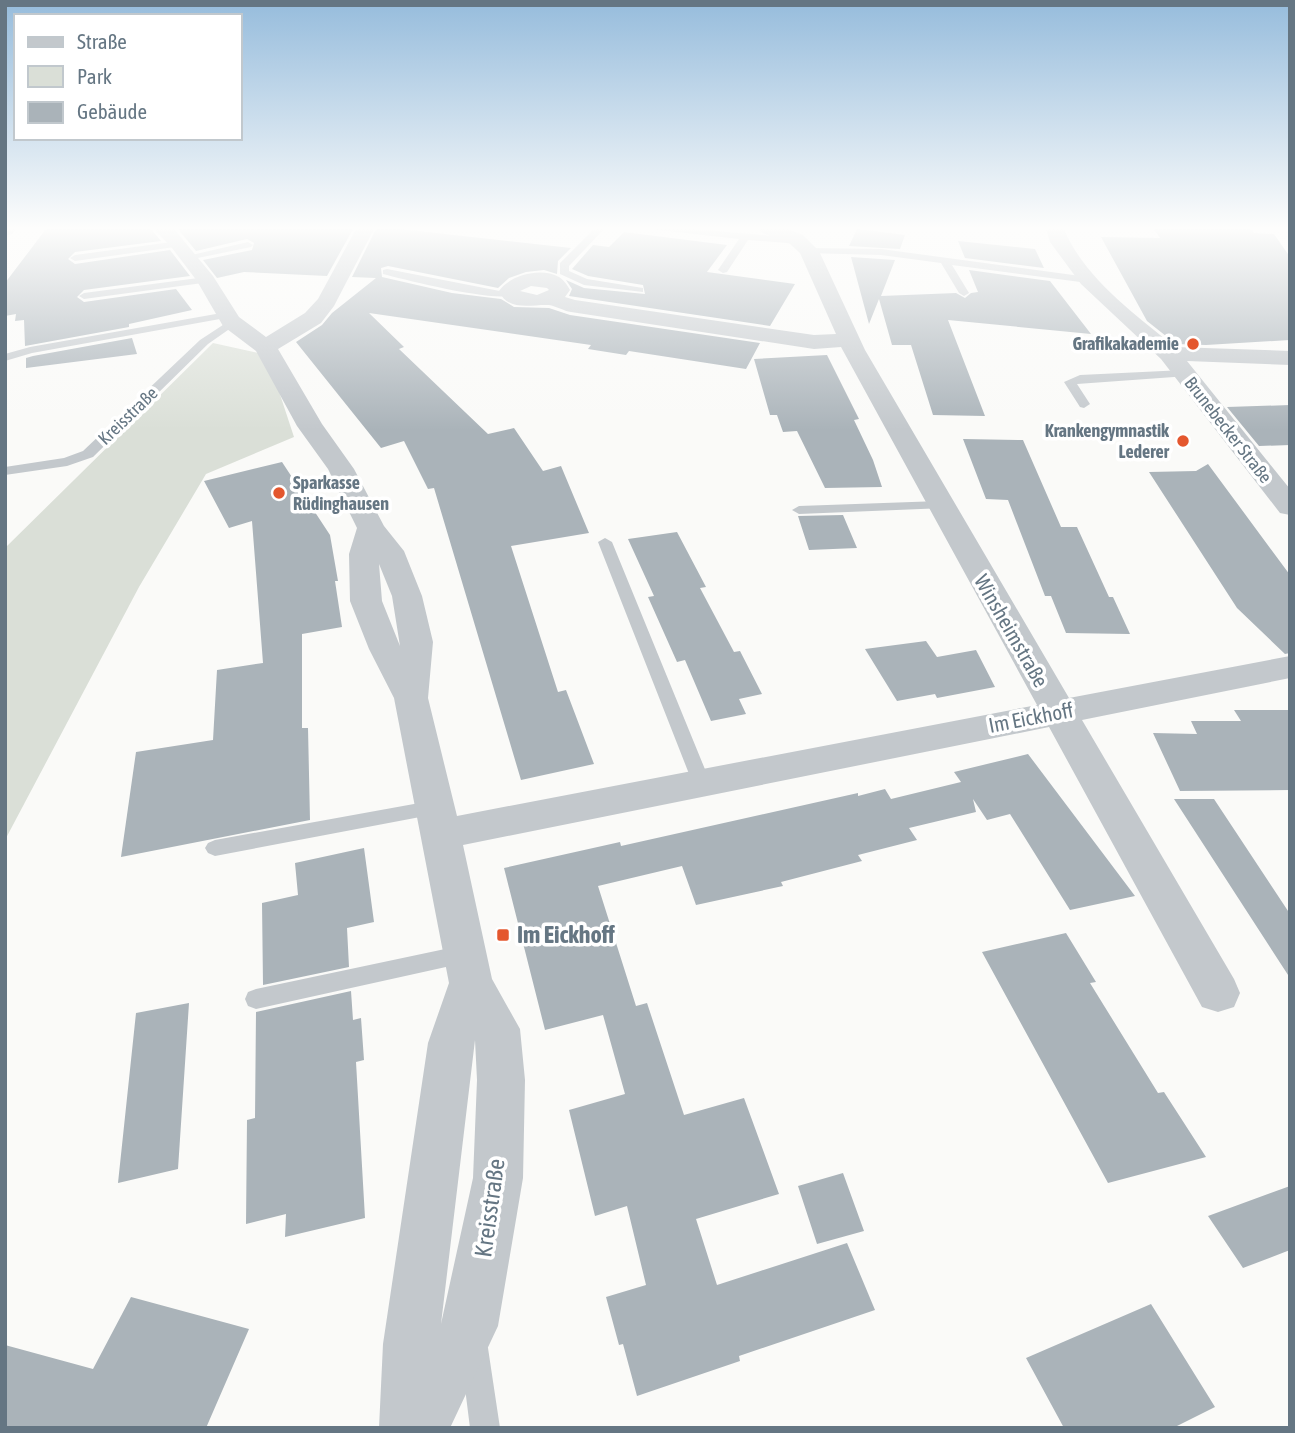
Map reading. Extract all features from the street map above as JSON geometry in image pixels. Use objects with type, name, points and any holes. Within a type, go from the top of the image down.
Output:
[{"type":"street","name":"Kreisstraße","points":[[216,296],[230,319],[265,347],[310,426],[341,469],[371,528],[365,554],[366,601],[385,649],[411,698],[439,820],[467,968],[497,1029],[501,1080],[498,1178],[470,1326],[419,1428]]},
{"type":"street","points":[[265,347],[313,318],[330,296]]},
{"type":"street","points":[[553,296],[550,298],[571,306],[814,342],[849,340]]},
{"type":"street","name":"Winsheimstraße","points":[[819,296],[849,340],[1218,993]]},
{"type":"street","name":"Brunebecker Straße","points":[[1104,296],[1169,354],[1290,507]]},
{"type":"street","points":[[1169,354],[1290,358]]},
{"type":"street","name":"Im Eickhoff","points":[[439,820],[702,784],[1290,667]]},
{"type":"street","name":"Kreisstraße","points":[[408,1428],[411,1344],[452,1043],[467,968]]},
{"type":"lane","points":[[5,358],[30,350],[230,319]]},
{"type":"lane","name":"Kreisstraße","points":[[5,471],[67,462],[88,454],[230,319]]},
{"type":"lane","points":[[1084,404],[1070,382],[1080,379],[1184,374]]},
{"type":"lane","points":[[799,510],[940,505]]},
{"type":"lane","points":[[605,542],[702,784]]},
{"type":"lane","points":[[215,848],[439,820]]},
{"type":"lane","points":[[256,999],[467,968]]},
{"type":"lane","points":[[470,1326],[485,1428]]},
{"type":"green space","points":[[213,343],[267,355],[294,437],[206,474],[139,587],[5,840],[5,548]]},
{"type":"building","points":[[5,296],[78,296],[84,302],[127,296],[181,296],[192,310],[129,324],[129,327],[25,346],[24,320],[15,321],[16,314],[5,316]]},
{"type":"building","points":[[354,296],[475,296],[501,299],[514,307],[549,308],[570,315],[760,343],[746,369],[629,351],[626,355],[588,349],[591,345],[369,313],[404,347],[399,349],[488,434],[514,428],[543,471],[561,466],[589,533],[511,546],[558,692],[566,690],[594,764],[521,780],[434,488],[428,489],[404,441],[381,448],[296,342],[322,325]]},
{"type":"building","points":[[569,296],[788,296],[770,326]]},
{"type":"building","points":[[861,296],[965,298],[1062,296],[1091,334],[948,320],[985,416],[933,415],[911,345],[892,345],[879,299],[869,324]]},
{"type":"building","points":[[1133,296],[1290,296],[1290,340],[1176,344],[1147,321]]},
{"type":"building","points":[[132,338],[137,354],[26,368],[26,358],[33,356]]},
{"type":"building","points":[[827,355],[859,419],[854,420],[873,460],[882,487],[825,488],[797,431],[783,432],[777,415],[770,415],[754,359]]},
{"type":"building","points":[[1290,405],[1290,445],[1259,446],[1227,407]]},
{"type":"building","points":[[963,439],[1023,440],[1061,527],[1077,527],[1109,597],[1113,597],[1130,634],[1066,633],[1051,596],[1045,596],[1008,500],[986,499]]},
{"type":"building","points":[[282,462],[330,535],[342,627],[302,634],[302,728],[308,728],[310,820],[121,857],[136,752],[213,740],[217,670],[263,663],[252,521],[229,528],[204,481]]},
{"type":"building","points":[[1208,464],[1290,575],[1290,653],[1285,654],[1237,608],[1149,472],[1196,471]]},
{"type":"building","points":[[843,515],[857,548],[809,550],[798,516]]},
{"type":"building","points":[[677,532],[706,587],[700,588],[734,652],[740,651],[762,694],[739,699],[746,714],[711,721],[685,660],[677,662],[648,597],[654,596],[628,539]]},
{"type":"building","points":[[926,641],[937,657],[976,650],[995,687],[937,698],[935,694],[897,701],[865,649]]},
{"type":"building","points":[[1234,710],[1290,710],[1290,790],[1180,791],[1153,733],[1197,734],[1191,721],[1241,721]]},
{"type":"building","points":[[1028,754],[1135,896],[1070,910],[1010,814],[987,820],[973,799],[976,812],[909,828],[917,840],[858,855],[862,861],[781,882],[783,886],[696,905],[682,866],[598,886],[636,1006],[647,1003],[684,1115],[744,1098],[779,1194],[696,1219],[717,1285],[847,1243],[875,1310],[739,1356],[740,1361],[637,1396],[623,1344],[619,1345],[606,1297],[646,1285],[627,1206],[595,1216],[569,1110],[625,1094],[603,1015],[545,1030],[504,868],[620,842],[621,846],[858,793],[858,796],[885,789],[891,799],[961,782],[954,772]]},
{"type":"building","points":[[1174,799],[1214,799],[1290,914],[1290,978]]},
{"type":"building","points":[[364,848],[374,922],[347,928],[349,967],[263,985],[262,903],[298,895],[295,863]]},
{"type":"building","points":[[1066,933],[1096,982],[1090,983],[1158,1093],[1164,1092],[1206,1157],[1108,1183],[982,952]]},
{"type":"building","points":[[351,991],[353,1020],[361,1018],[364,1060],[356,1062],[365,1218],[285,1237],[286,1214],[246,1224],[247,1120],[255,1118],[256,1012]]},
{"type":"building","points":[[189,1003],[178,1169],[118,1183],[136,1013]]},
{"type":"building","points":[[843,1173],[864,1231],[817,1244],[798,1186]]},
{"type":"building","points":[[1290,1186],[1290,1250],[1243,1268],[1208,1216]]},
{"type":"building","points":[[131,1297],[249,1329],[206,1428],[5,1428],[5,1345],[93,1369]]},
{"type":"building","points":[[1151,1304],[1215,1407],[1173,1428],[1064,1428],[1026,1358]]},
{"type":"place","name":"Grafikakademie","points":[[1193,344]]},
{"type":"place","name":"Krankengymnastik Lederer","points":[[1183,441]]},
{"type":"place","name":"Sparkasse Rüdinghausen","points":[[279,493]]},
{"type":"place","name":"Im Eickhoff","points":[[503,935]]}]
